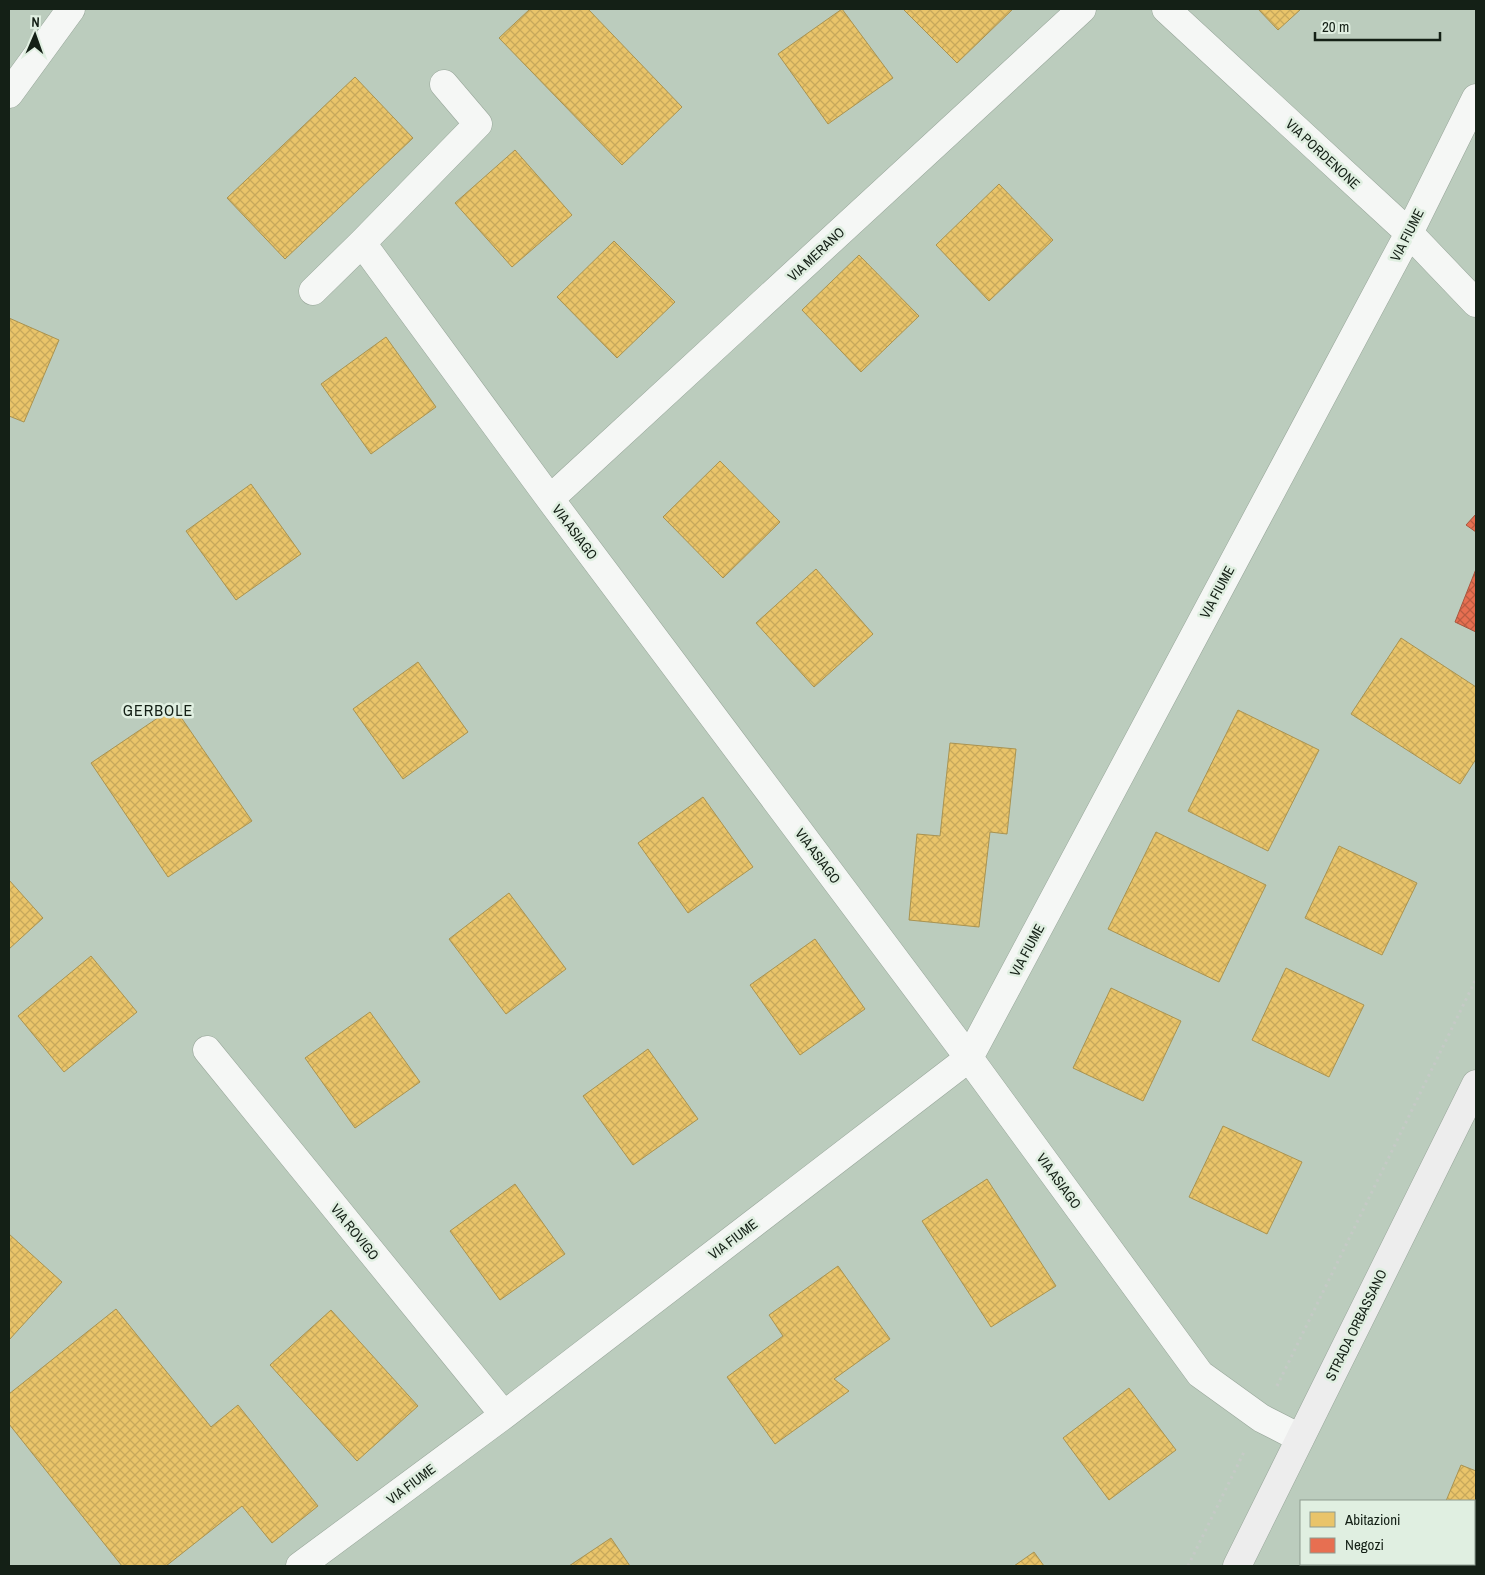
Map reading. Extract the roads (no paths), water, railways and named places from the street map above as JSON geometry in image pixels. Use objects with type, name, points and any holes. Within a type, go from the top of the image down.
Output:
[{"type":"main road","name":"STRADA ORBASSANO","points":[[1237,1566],[1476,1084]]},
{"type":"street","points":[[9,94],[72,9]]},
{"type":"street","name":"VIA MERANO","points":[[550,499],[1082,9]]},
{"type":"street","name":"VIA PORDENONE","points":[[1166,9],[1408,233],[1476,303]]},
{"type":"street","points":[[313,291],[362,244],[478,124],[444,84]]},
{"type":"street","name":"VIA FIUME","points":[[300,1566],[504,1415],[969,1058],[1408,233],[1476,98]]},
{"type":"street","name":"VIA ASIAGO","points":[[362,244],[550,499],[969,1058],[1200,1374],[1261,1418],[1300,1438]]},
{"type":"street","name":"VIA ROVIGO","points":[[206,1050],[504,1415]]},
{"type":"district","name":"GERBOLE","points":[[158,710]]}]
